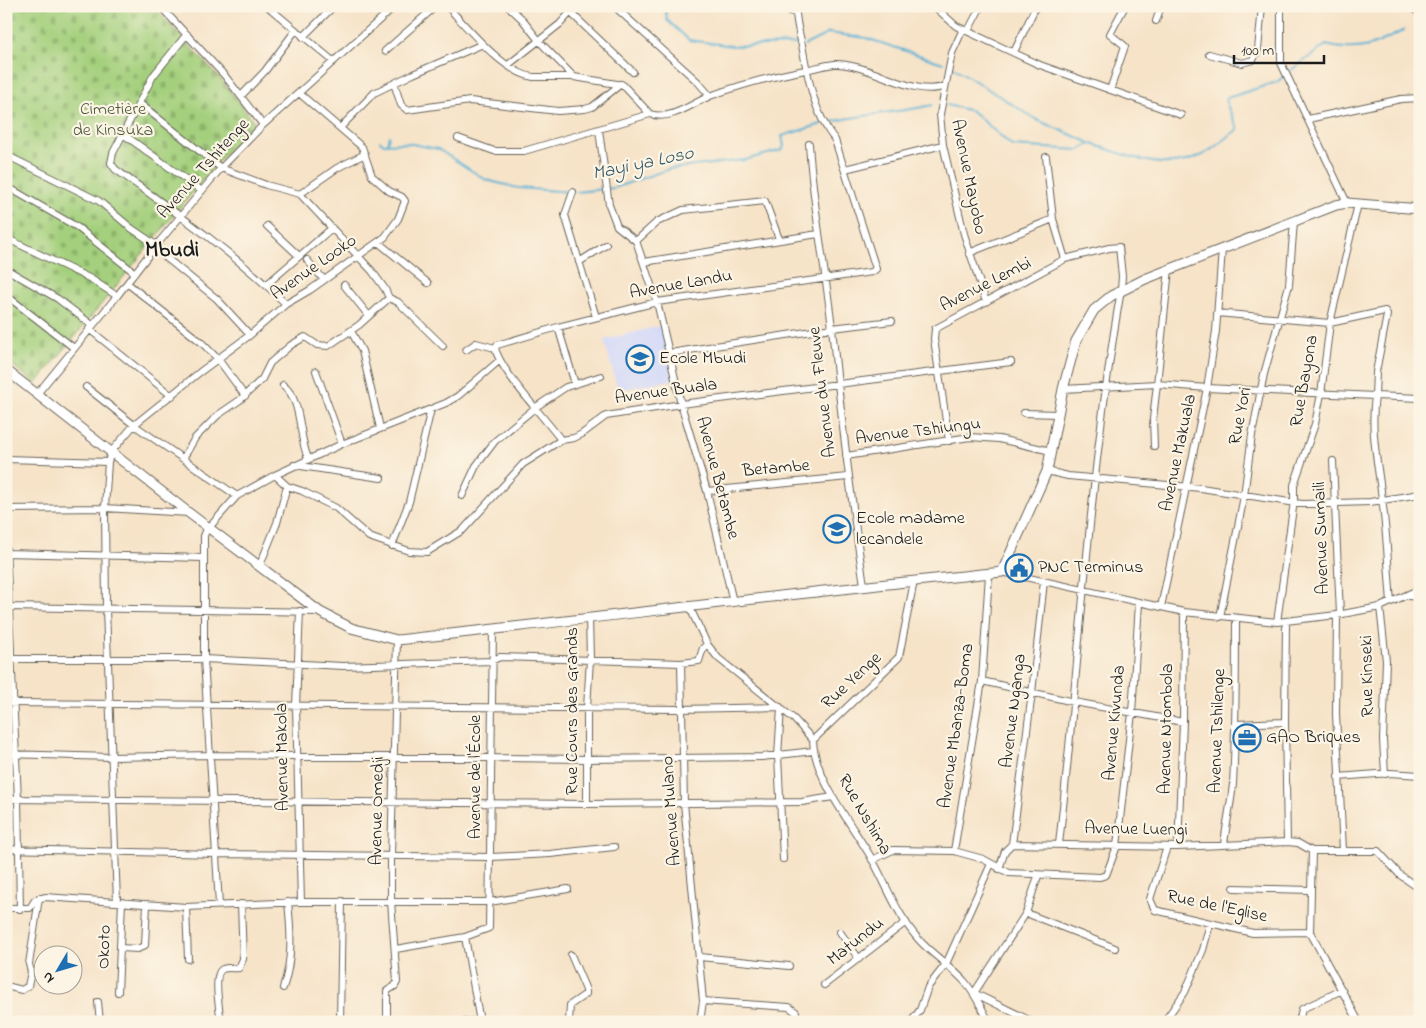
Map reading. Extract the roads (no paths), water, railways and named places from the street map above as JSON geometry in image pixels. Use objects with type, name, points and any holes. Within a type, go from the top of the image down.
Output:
[{"type":"street","points":[[160,6],[241,96],[263,125]]},
{"type":"street","points":[[267,6],[333,61]]},
{"type":"street","points":[[304,37],[334,6]]},
{"type":"street","points":[[373,6],[386,15]]},
{"type":"street","name":"Avenue Tshitenge","points":[[37,394],[155,247],[222,168],[263,125],[395,6]]},
{"type":"street","points":[[385,51],[436,6]]},
{"type":"street","points":[[447,6],[483,44],[508,65],[527,76],[574,77],[621,84],[650,114],[657,116],[672,114],[710,96],[781,74],[836,64],[870,71],[921,89],[934,90],[945,86]]},
{"type":"street","points":[[508,6],[522,18],[540,42],[574,77]]},
{"type":"street","points":[[508,65],[540,42],[576,6]]},
{"type":"street","points":[[614,6],[698,82],[710,96]]},
{"type":"street","points":[[770,6],[796,10],[806,70],[814,98],[826,130],[835,140],[844,169],[942,145]]},
{"type":"street","points":[[934,6],[948,21],[1014,52],[1110,90],[1181,115]]},
{"type":"street","name":"Avenue Mayobo","points":[[981,6],[952,54],[940,114],[942,145],[969,253],[986,302]]},
{"type":"street","points":[[1014,52],[1036,6]]},
{"type":"street","points":[[1110,90],[1125,46],[1110,34],[1125,6]]},
{"type":"street","points":[[1156,21],[1162,6]]},
{"type":"street","points":[[1209,54],[1242,63],[1254,60],[1258,50],[1262,6]]},
{"type":"street","points":[[1281,6],[1281,58],[1346,203]]},
{"type":"street","points":[[1408,6],[1420,13]]},
{"type":"street","points":[[570,12],[633,72]]},
{"type":"street","points":[[241,96],[265,71],[295,30]]},
{"type":"street","points":[[187,34],[153,76],[111,160],[115,169],[181,216],[266,285],[286,304]]},
{"type":"street","points":[[340,128],[374,93],[483,44]]},
{"type":"street","points":[[394,83],[402,105],[407,110],[470,101],[558,111],[592,108],[621,84]]},
{"type":"street","name":"Avenue Looko","points":[[111,452],[134,425],[250,336],[286,304],[379,242],[398,219],[405,201],[402,197],[389,191],[372,176],[362,147],[299,93]]},
{"type":"street","points":[[1308,119],[1401,99],[1420,98]]},
{"type":"street","points":[[139,103],[222,168],[266,185],[300,194],[356,257],[372,272],[389,298],[398,302],[443,346]]},
{"type":"street","points":[[458,138],[494,151],[532,149],[650,114]]},
{"type":"street","points":[[599,130],[609,205],[617,226],[636,241],[657,222],[683,210],[765,201],[779,239]]},
{"type":"street","points":[[123,134],[202,190]]},
{"type":"street","name":"Avenue du Fleuve","points":[[809,144],[812,195],[832,328],[836,385],[864,585]]},
{"type":"street","points":[[300,194],[337,168],[365,154]]},
{"type":"street","points":[[6,155],[99,201],[217,299],[250,336]]},
{"type":"street","points":[[1046,157],[1053,219],[1065,260]]},
{"type":"street","name":"Avenue Landu","points":[[495,348],[558,327],[657,302],[872,272],[876,269],[844,169]]},
{"type":"street","points":[[6,186],[77,226],[135,273]]},
{"type":"street","points":[[573,192],[565,215],[596,318]]},
{"type":"street","points":[[1002,572],[1047,471],[1063,389],[1076,341],[1083,324],[1102,301],[1121,290],[1169,269],[1321,210],[1346,203],[1420,208]]},
{"type":"street","name":"Rue Bayona","points":[[1277,622],[1294,501],[1294,485],[1315,424],[1322,394],[1330,323],[1358,204]]},
{"type":"street","points":[[969,253],[1053,219]]},
{"type":"street","name":"Rue Yori","points":[[1220,617],[1244,496],[1252,435],[1261,390],[1292,269],[1294,221]]},
{"type":"street","points":[[267,226],[299,256]]},
{"type":"street","points":[[266,285],[332,228]]},
{"type":"street","name":"Avenue Landu","points":[[644,262],[818,234]]},
{"type":"street","points":[[6,238],[91,279],[117,296]]},
{"type":"street","name":"Avenue Betambe","points":[[636,241],[657,302],[681,404],[706,491],[733,602]]},
{"type":"street","points":[[379,242],[428,283]]},
{"type":"street","points":[[579,262],[606,245]]},
{"type":"street","name":"Avenue Lembi","points":[[949,441],[934,339],[935,329],[1065,260],[1109,248],[1118,247],[1122,276],[1121,290]]},
{"type":"street","points":[[1222,249],[1208,388],[1420,398]]},
{"type":"street","points":[[307,260],[324,280]]},
{"type":"street","points":[[1063,389],[1105,385],[1157,384],[1169,269]]},
{"type":"street","points":[[6,270],[58,300],[172,396]]},
{"type":"street","points":[[127,283],[201,342],[218,359],[245,396]]},
{"type":"street","points":[[344,285],[369,316]]},
{"type":"street","points":[[1059,844],[1094,479],[1105,385],[1121,290]]},
{"type":"street","points":[[7,296],[74,348]]},
{"type":"street","points":[[184,457],[195,438],[262,380],[270,362],[302,337],[308,338],[322,346],[328,346],[351,331],[389,298]]},
{"type":"street","points":[[1217,313],[1330,323],[1382,311],[1386,312],[1376,372],[1372,431],[1383,500],[1391,602]]},
{"type":"street","points":[[670,354],[832,328],[892,322]]},
{"type":"street","points":[[558,327],[575,384]]},
{"type":"street","points":[[351,331],[362,351],[380,428]]},
{"type":"street","points":[[466,350],[476,343],[495,348],[500,360],[561,440]]},
{"type":"street","points":[[219,905],[204,659],[204,536],[209,527],[237,496],[308,458],[380,428],[431,410],[458,396],[500,360]]},
{"type":"street","name":"Avenue Buala","points":[[274,475],[287,486],[302,490],[336,508],[369,537],[408,552],[427,552],[450,539],[467,526],[518,469],[536,455],[561,440],[574,438],[606,416],[681,404],[1011,362]]},
{"type":"street","points":[[6,370],[189,513],[320,612],[350,628],[396,640],[588,617],[690,608],[864,585],[1002,572],[1184,612],[1277,622],[1339,615],[1380,607],[1420,589]]},
{"type":"street","points":[[316,371],[342,444]]},
{"type":"street","points":[[462,496],[485,453],[495,441],[536,407],[575,384],[601,376]]},
{"type":"street","name":"Avenue Makuala","points":[[1154,446],[1153,419],[1157,384],[1208,388],[1161,607]]},
{"type":"street","points":[[283,385],[293,396],[304,449],[308,458]]},
{"type":"street","points":[[86,387],[134,425],[184,457],[237,496]]},
{"type":"street","points":[[392,546],[409,502],[431,410]]},
{"type":"street","points":[[1024,413],[1058,414]]},
{"type":"street","name":"Avenue Tshiungu","points":[[846,456],[970,437],[999,439],[1051,451]]},
{"type":"street","name":"Okoto","points":[[111,452],[108,462],[105,508],[106,609],[112,800],[119,902],[120,948],[118,992]]},
{"type":"street","points":[[6,459],[108,462]]},
{"type":"street","name":"Avenue Sumaili","points":[[1334,461],[1339,615],[1336,714],[1338,777],[1344,851]]},
{"type":"street","points":[[294,465],[381,478]]},
{"type":"street","points":[[1047,471],[1068,476],[1188,487],[1244,496],[1294,501],[1302,504],[1383,500],[1420,494]]},
{"type":"street","name":"Betambe","points":[[706,491],[848,477]]},
{"type":"street","points":[[260,566],[277,523],[287,486]]},
{"type":"street","points":[[6,509],[105,508],[189,513]]},
{"type":"street","points":[[6,547],[7,606],[11,659],[10,703],[16,754],[18,799],[20,909]]},
{"type":"street","points":[[6,553],[106,554],[204,558]]},
{"type":"street","name":"Avenue Mbanza-Boma","points":[[954,851],[982,681],[989,574]]},
{"type":"street","name":"Rue Yenge","points":[[813,740],[899,657],[914,581]]},
{"type":"street","name":"Avenue Nganga","points":[[1012,844],[1032,693],[1044,581]]},
{"type":"street","points":[[1407,596],[1420,597]]},
{"type":"street","name":"Avenue Kivunda","points":[[1038,876],[1104,876],[1117,846],[1132,713],[1139,602]]},
{"type":"street","points":[[7,606],[320,612]]},
{"type":"street","name":"Rue Kinseki","points":[[1380,607],[1386,661],[1383,740],[1385,774]]},
{"type":"street","points":[[690,608],[707,644],[718,658],[780,708],[813,740]]},
{"type":"street","name":"Avenue Makola","points":[[300,611],[296,706],[300,801],[299,854],[301,902]]},
{"type":"street","name":"Avenue Ntombola","points":[[1178,847],[1183,722],[1184,612]]},
{"type":"street","name":"Rue Cours des Grands","points":[[587,804],[587,708],[590,659],[588,617]]},
{"type":"street","name":"Avenue Tshilenge","points":[[1224,845],[1233,783],[1232,757],[1236,724],[1236,618]]},
{"type":"street","points":[[1286,621],[1287,842],[1298,843],[1312,851],[1380,852],[1393,868],[1420,889]]},
{"type":"street","name":"Avenue de l'École","points":[[465,937],[486,931],[489,926],[493,629]]},
{"type":"street","name":"Avenue Omedji","points":[[386,1022],[387,991],[395,986],[397,982],[391,901],[396,640]]},
{"type":"street","points":[[11,659],[204,659],[343,666],[492,661],[500,657],[681,664],[699,660],[703,648],[707,644]]},
{"type":"street","name":"Avenue Mulano","points":[[681,664],[680,709],[684,803],[700,957],[703,1001],[700,1022]]},
{"type":"street","points":[[982,681],[1074,702],[1183,722]]},
{"type":"street","points":[[10,703],[680,709],[780,708]]},
{"type":"street","points":[[780,708],[778,756],[784,859]]},
{"type":"street","points":[[1236,724],[1285,722]]},
{"type":"street","name":"Rue Nshima","points":[[813,740],[813,751],[845,820],[872,860],[906,922],[919,941],[946,964],[974,993],[989,1022]]},
{"type":"street","points":[[6,754],[112,757],[210,755],[588,759],[778,756],[813,751]]},
{"type":"street","points":[[1338,777],[1385,774],[1420,775]]},
{"type":"street","points":[[6,799],[587,804],[781,802],[834,797]]},
{"type":"street","name":"Avenue Luengi","points":[[1012,844],[1178,847],[1287,842]]},
{"type":"street","points":[[998,868],[1005,851],[1012,844]]},
{"type":"street","points":[[6,849],[116,850],[216,854],[491,857],[550,854],[614,846]]},
{"type":"street","name":"Rue de l'Eglise","points":[[1167,847],[1150,899],[1155,910],[1254,933],[1310,932]]},
{"type":"street","points":[[872,860],[893,850],[954,851],[967,854],[1009,873],[1038,876],[1026,913],[974,993],[1034,1022]]},
{"type":"street","points":[[1312,851],[1310,932],[1359,1022]]},
{"type":"street","points":[[911,1022],[920,1010],[928,988],[946,964],[991,864]]},
{"type":"street","points":[[1234,888],[1310,890]]},
{"type":"street","points":[[6,908],[20,909],[32,907],[35,900],[39,898],[186,907],[342,901],[490,902],[568,889]]},
{"type":"street","points":[[6,986],[22,990],[28,986],[31,972],[28,964],[39,898]]},
{"type":"street","points":[[340,1022],[342,901]]},
{"type":"street","points":[[283,988],[288,973],[292,946],[288,902]]},
{"type":"street","points":[[120,948],[138,948],[145,945],[147,904]]},
{"type":"street","points":[[221,1022],[217,989],[220,972],[224,968],[239,968],[243,959],[242,904]]},
{"type":"street","points":[[186,907],[188,959]]},
{"type":"street","points":[[1026,913],[1116,948]]},
{"type":"street","name":"Matundu","points":[[824,985],[906,922]]},
{"type":"street","points":[[1164,1022],[1185,992],[1210,924]]},
{"type":"street","points":[[840,932],[859,958]]},
{"type":"street","points":[[396,949],[465,937],[480,1021],[461,1022]]},
{"type":"street","points":[[569,1022],[570,1005],[586,994],[571,956]]},
{"type":"street","points":[[700,957],[789,966]]},
{"type":"street","points":[[1300,1022],[1302,1009],[1342,990]]},
{"type":"street","points":[[703,1001],[789,1007],[796,1012],[797,1022]]},
{"type":"street","points":[[98,1002],[100,1022]]},
{"type":"waterway","points":[[665,6],[667,20],[689,40],[733,46],[800,44]]},
{"type":"waterway","name":"Mayi ya Loso","points":[[1287,73],[1326,45],[1358,48],[1375,44],[1404,30]]},
{"type":"waterway","points":[[805,45],[829,33],[866,38],[943,63]]},
{"type":"waterway","points":[[953,67],[1037,120],[1088,142]]},
{"type":"waterway","name":"Mayi ya Loso","points":[[947,105],[972,111],[1012,146],[1080,150],[1089,143],[1130,157],[1158,163],[1172,163],[1200,156],[1238,129],[1226,103],[1227,98],[1277,82],[1284,76]]},
{"type":"waterway","name":"Mayi ya Loso","points":[[826,123],[932,105]]},
{"type":"waterway","name":"Mayi ya Loso","points":[[576,192],[614,188],[669,169],[745,160],[782,150],[784,146],[782,136],[822,124]]},
{"type":"waterway","points":[[387,143],[389,136]]},
{"type":"waterway","name":"Mayi ya Loso","points":[[380,141],[384,144],[407,143],[438,149],[486,180],[518,188],[571,192]]},
{"type":"place","name":"Ecole Mbudi","points":[[640,359]]},
{"type":"place","name":"Ecole madame lecandele","points":[[837,529]]},
{"type":"place","name":"PNC Terminus","points":[[1019,568]]},
{"type":"place","name":"GAO Briques","points":[[1247,738]]},
{"type":"district","name":"Mbudi","points":[[172,251]]},
{"type":"park label","name":"Cimetière de Kinsuka","points":[[113,120]]}]
